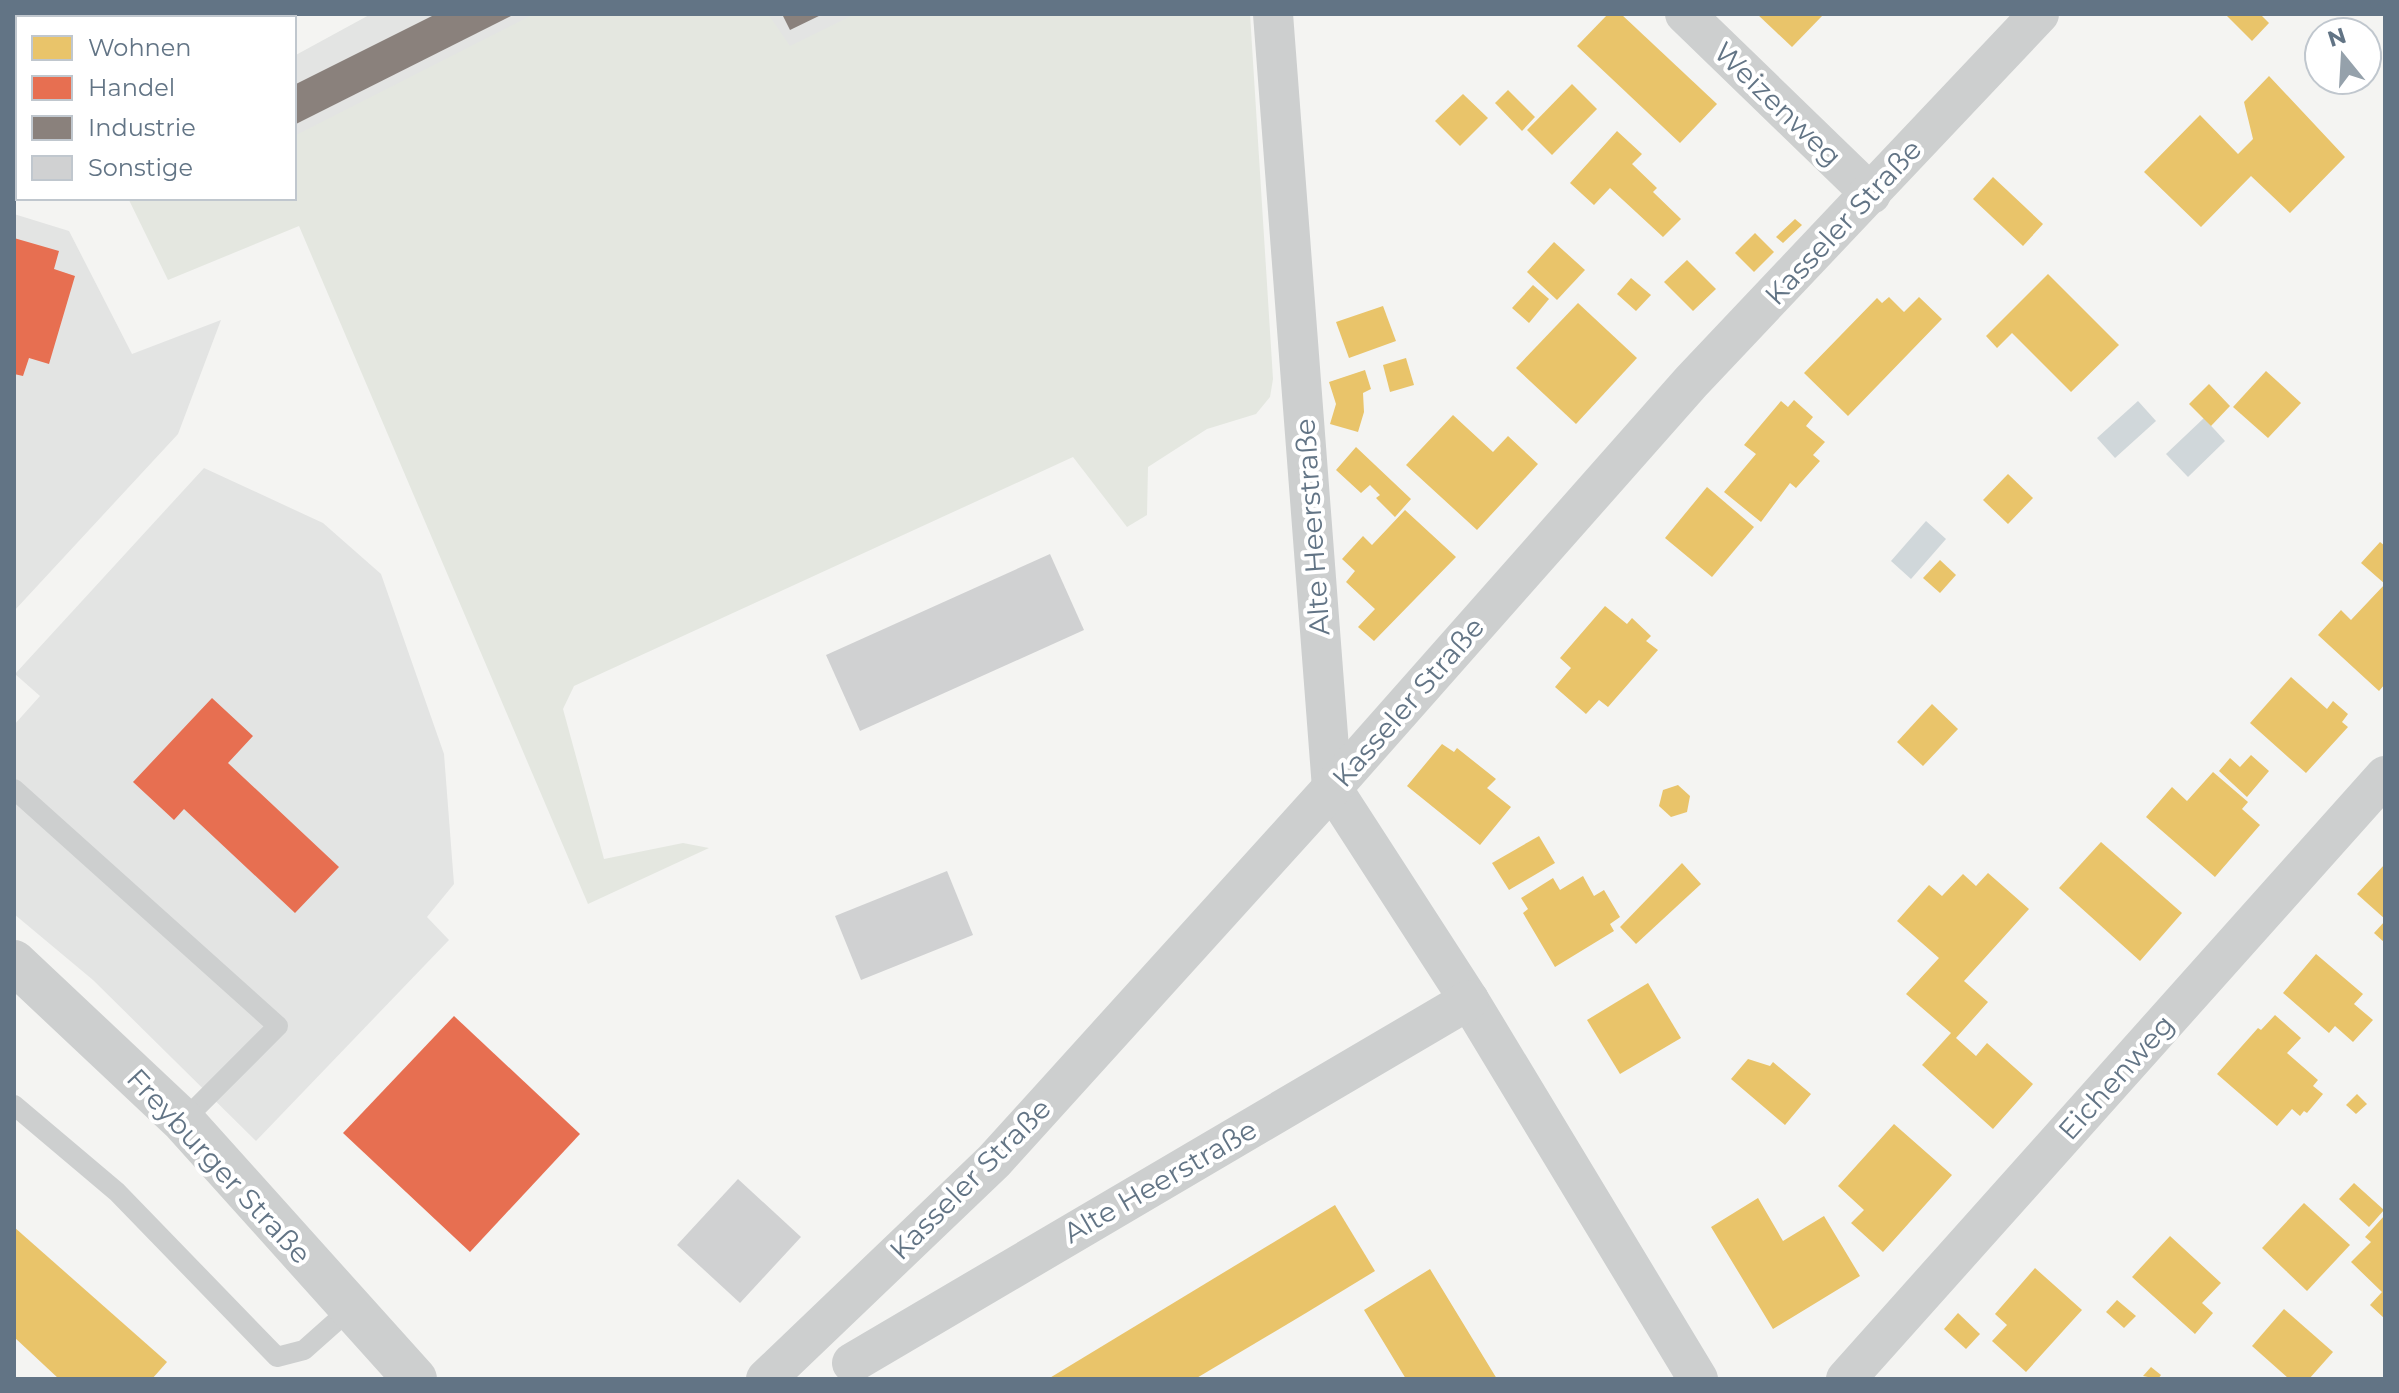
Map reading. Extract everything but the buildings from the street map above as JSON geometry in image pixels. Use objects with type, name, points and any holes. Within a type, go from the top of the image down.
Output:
[{"type":"street","name":"Alte Heerstraße","points":[[1273,14],[1332,788],[1469,1000],[1698,1379]]},
{"type":"street","name":"Weizenweg","points":[[1685,14],[1871,194]]},
{"type":"street","name":"Kasseler Straße","points":[[766,1379],[994,1161],[1332,788],[1691,382],[2039,14]]},
{"type":"street","name":"Eichenweg","points":[[1846,1379],[2385,776]]},
{"type":"street","name":"Freyburger Straße","points":[[14,962],[183,1121],[349,1310],[415,1379]]},
{"type":"street","name":"Alte Heerstraße","points":[[852,1363],[1469,1000]]},
{"type":"lane","points":[[14,789],[278,1026],[183,1121]]},
{"type":"lane","points":[[14,1105],[117,1192],[277,1357],[304,1350],[349,1310]]},
{"type":"shaded area","points":[[14,14],[226,14],[16,16],[14,129]]},
{"type":"shaded area","points":[[371,14],[541,14],[296,136],[296,55]]},
{"type":"shaded area","points":[[534,14],[768,14],[790,46],[855,14],[1250,14],[1273,379],[1270,397],[1256,414],[1207,429],[1148,467],[1147,515],[1127,527],[1073,457],[574,686],[563,709],[604,859],[683,843],[709,848],[588,904],[299,226],[168,280],[129,200],[296,200],[296,135]]},
{"type":"shaded area","points":[[764,14],[890,14],[789,49]]},
{"type":"shaded area","points":[[14,214],[69,231],[132,354],[221,320],[178,434],[14,611]]},
{"type":"shaded area","points":[[2138,401],[2156,421],[2115,458],[2097,438]]},
{"type":"shaded area","points":[[2204,418],[2225,441],[2188,477],[2166,454]]},
{"type":"shaded area","points":[[204,468],[323,523],[381,574],[444,754],[454,884],[427,917],[449,940],[256,1141],[93,980],[14,914],[14,725],[40,696],[15,674]]},
{"type":"shaded area","points":[[1926,521],[1946,539],[1911,579],[1891,561]]}]
